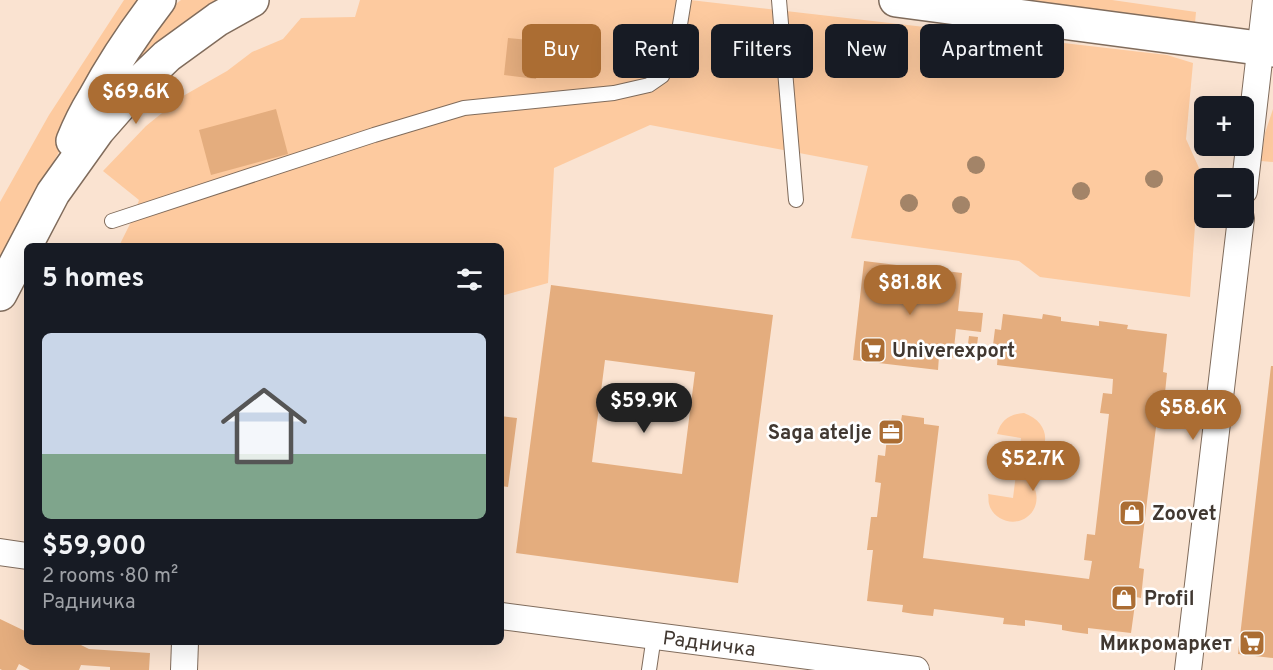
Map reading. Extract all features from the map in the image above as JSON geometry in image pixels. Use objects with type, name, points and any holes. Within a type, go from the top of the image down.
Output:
[{"type":"main road","points":[[27,243],[53,193],[78,127],[110,70],[159,0]]},
{"type":"main road","points":[[53,193],[98,130],[167,56],[218,19],[252,0]]},
{"type":"main road","points":[[896,0],[1267,49]]},
{"type":"main road","points":[[0,294],[24,248]]},
{"type":"street","points":[[1248,168],[1267,49],[1266,0]]},
{"type":"street","points":[[1188,670],[1240,228]]},
{"type":"street","points":[[0,552],[24,556]]},
{"type":"street","name":"Радничка","points":[[504,616],[916,670]]},
{"type":"street","points":[[184,670],[185,645]]},
{"type":"lane","points":[[112,221],[374,135],[464,108],[614,93],[649,85],[662,76],[671,60],[677,43],[684,0]]},
{"type":"lane","points":[[779,0],[796,201]]},
{"type":"lane","points":[[649,670],[654,636]]},
{"type":"shaded area","points":[[124,0],[159,0],[84,106],[0,266],[0,202],[49,115]]},
{"type":"shaded area","points":[[181,0],[237,0],[156,56],[127,70],[158,23]]},
{"type":"shaded area","points":[[360,0],[690,0],[898,24],[825,24],[825,78],[908,78],[908,25],[920,27],[920,78],[1064,78],[1064,43],[1167,55],[1193,63],[1186,139],[1199,168],[1194,168],[1195,228],[1190,297],[1040,277],[1019,261],[851,238],[868,166],[650,125],[554,168],[548,283],[504,295],[504,243],[120,243],[139,200],[103,171],[146,126],[183,96],[227,71],[252,52],[283,39],[301,18],[355,17]]},
{"type":"shaded area","points":[[892,0],[1112,0],[1196,12],[1194,34]]},
{"type":"shaded area","points":[[1273,109],[1273,162],[1261,161],[1265,133]]},
{"type":"shaded area","points":[[1024,413],[1041,425],[1045,440],[1043,448],[1037,455],[1018,462],[1021,438],[997,434],[1006,419]]},
{"type":"shaded area","points":[[1016,474],[1030,481],[1037,496],[1032,513],[1022,520],[1010,522],[999,518],[991,510],[988,494],[1013,498]]},
{"type":"building","points":[[508,38],[522,39],[522,77],[504,75]]},
{"type":"building","points":[[276,109],[288,154],[211,175],[199,130]]},
{"type":"building","points":[[864,261],[962,273],[958,311],[983,313],[981,332],[956,329],[953,358],[939,356],[938,370],[853,360]]},
{"type":"building","points":[[551,285],[773,315],[738,583],[516,553]],"holes":[[[605,360],[695,372],[682,474],[592,462]]]},
{"type":"building","points":[[1003,314],[1042,319],[1043,314],[1061,317],[1061,321],[1099,326],[1099,321],[1128,325],[1127,329],[1167,334],[1163,372],[1167,373],[1164,403],[1159,402],[1139,568],[1144,569],[1141,598],[1136,597],[1131,633],[1088,628],[1088,634],[1062,630],[1062,625],[1025,620],[1025,626],[1003,624],[1004,618],[934,609],[933,616],[914,614],[902,612],[903,605],[867,601],[873,550],[867,550],[871,517],[877,517],[881,483],[875,482],[878,455],[885,456],[889,419],[901,421],[902,415],[924,418],[924,424],[939,426],[923,558],[1089,579],[1092,561],[1084,560],[1087,534],[1095,535],[1109,414],[1100,413],[1103,393],[1112,394],[1113,379],[997,365],[998,353],[992,353],[995,329],[1001,330]]},
{"type":"building","points":[[969,336],[978,337],[976,354],[967,352]]},
{"type":"building","points":[[1271,366],[1273,366],[1273,658],[1238,654]]},
{"type":"building","points":[[504,416],[517,418],[508,487],[504,486]]},
{"type":"building","points":[[0,619],[24,631],[24,645],[81,645],[89,649],[150,653],[149,670],[110,670],[110,667],[81,665],[79,670],[30,670],[19,664],[16,670],[0,669]]},
{"type":"place","name":"Univerexport","points":[[873,350]]},
{"type":"place","name":"Saga atelje","points":[[891,432]]},
{"type":"place","name":"Zoovet","points":[[1132,513]]},
{"type":"place","name":"Profil","points":[[1124,598]]},
{"type":"place","name":"Микромаркет","points":[[1252,643]]}]
